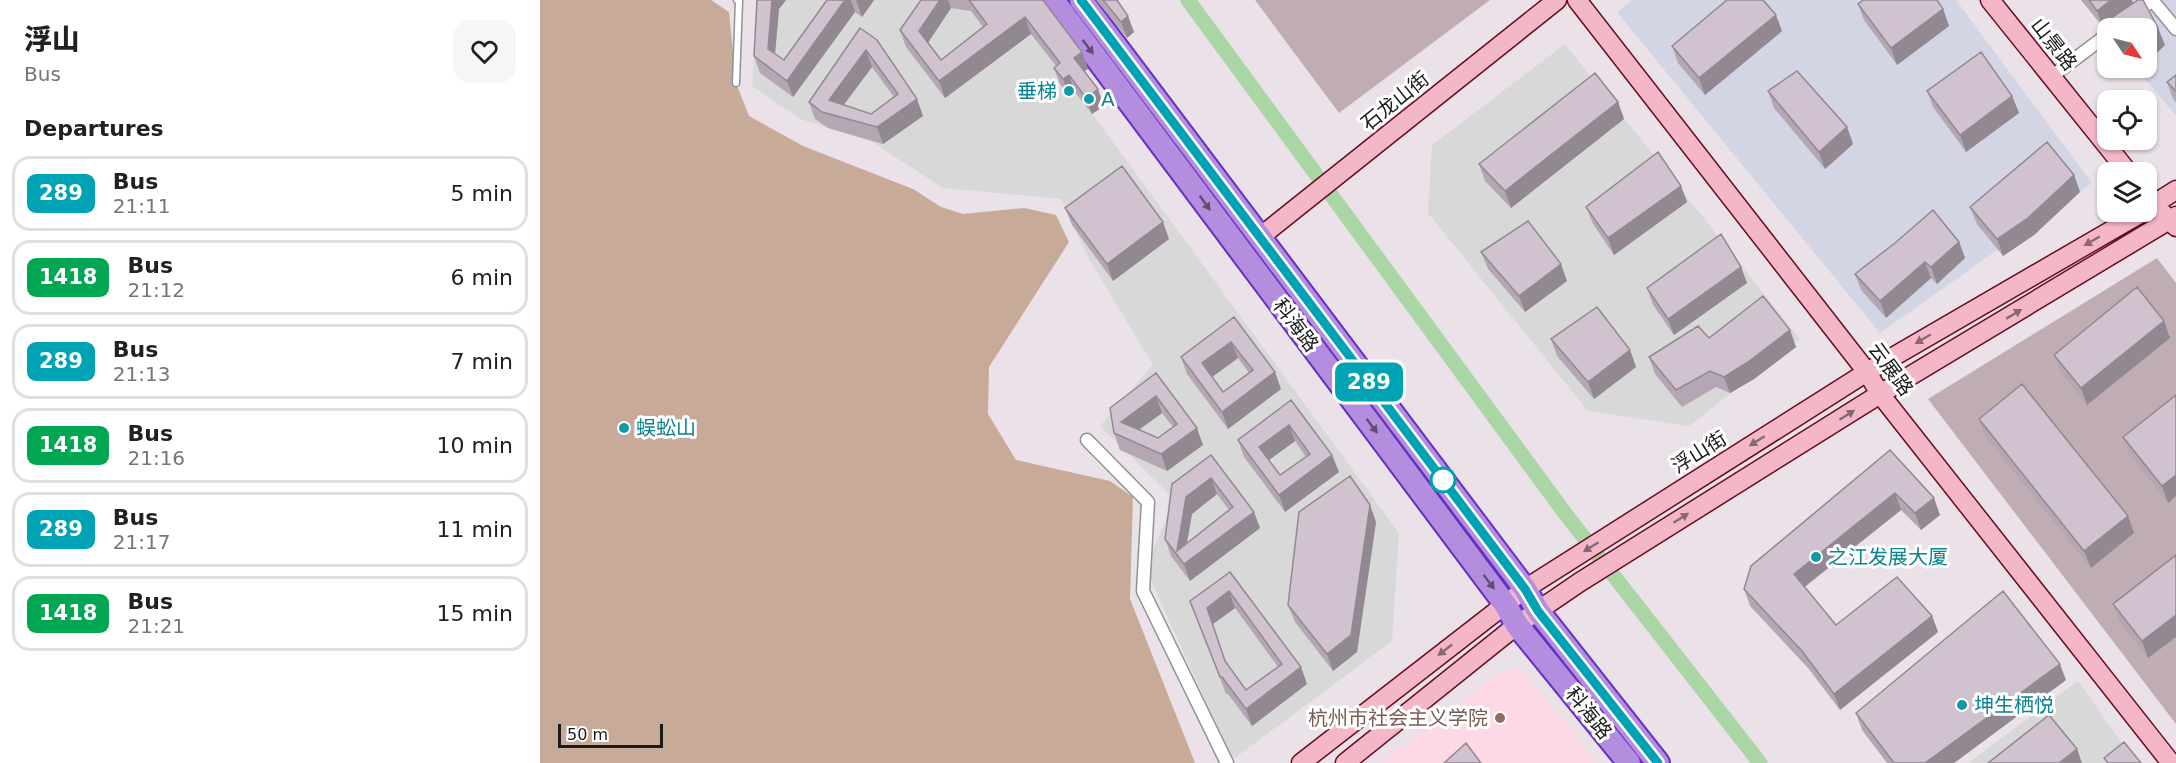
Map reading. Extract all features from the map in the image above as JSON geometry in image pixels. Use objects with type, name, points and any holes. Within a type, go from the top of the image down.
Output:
[{"type":"highway","name":"科海路","points":[[1053,0],[1505,604],[1517,625],[1629,763]]},
{"type":"highway","name":"科海路","points":[[1081,0],[1525,589],[1538,611],[1658,763]]},
{"type":"main road","name":"石龙山街","points":[[1260,237],[1557,0]]},
{"type":"main road","name":"云展路","points":[[1577,0],[1867,372],[1880,394],[2171,763]]},
{"type":"main road","name":"山景路","points":[[1990,0],[2120,162]]},
{"type":"main road","name":"浮山街","points":[[2157,200],[2176,190]]},
{"type":"main road","points":[[2157,212],[2174,221]]},
{"type":"main road","points":[[1345,763],[1517,625],[1580,582],[1880,394],[2174,221]]},
{"type":"main road","name":"浮山街","points":[[1301,763],[1525,589],[1867,372],[2120,222]]},
{"type":"street","points":[[2128,18],[2152,0],[2176,29]]},
{"type":"street","points":[[2051,77],[2097,42]]},
{"type":"street","points":[[1088,440],[1148,501],[1143,591],[1227,763]]},
{"type":"lane","points":[[736,83],[739,1],[737,0]]},
{"type":"shaded area","points":[[540,0],[711,0],[729,12],[736,83],[749,116],[803,146],[913,189],[941,207],[963,214],[1024,208],[1056,215],[1069,242],[989,367],[988,414],[1016,460],[1110,481],[1133,497],[1130,599],[1195,763],[540,763]]},
{"type":"shaded area","points":[[758,0],[1009,0],[1399,533],[1392,641],[1232,760],[1145,567],[1175,500],[1100,426],[1153,365],[1089,259],[1061,199],[943,188],[872,142],[800,119],[752,86]]},
{"type":"shaded area","points":[[1255,0],[1490,0],[1339,113]]},
{"type":"shaded area","points":[[1632,0],[1956,0],[2092,183],[1880,333],[1617,12]]},
{"type":"shaded area","points":[[2081,0],[2176,0],[2176,116],[2157,93],[2157,90],[2154,90],[2144,78],[2157,78],[2157,18],[2097,20]]},
{"type":"shaded area","points":[[1565,44],[1800,339],[1689,426],[1588,411],[1428,213],[1432,145]]},
{"type":"shaded area","points":[[2157,258],[2176,283],[2176,724],[1928,399]]},
{"type":"shaded area","name":"杭州市社会主义学院","points":[[1519,667],[1598,763],[1380,763],[1498,674]]},
{"type":"shaded area","points":[[2078,681],[2136,763],[1968,763]]},
{"type":"building","points":[[757,0],[772,0],[768,49],[784,60],[827,0],[845,0],[787,81],[754,56]]},
{"type":"building","points":[[921,0],[940,0],[919,31],[941,60],[987,24],[969,0],[1043,0],[1082,52],[1074,58],[1098,89],[1086,98],[1069,75],[1063,79],[1054,68],[1060,63],[1025,17],[939,81],[900,30]]},
{"type":"building","points":[[1103,0],[1117,0],[1128,16],[1121,22]]},
{"type":"building","points":[[1727,0],[1763,0],[1776,15],[1699,78],[1672,46]]},
{"type":"building","points":[[1863,0],[1937,0],[1943,9],[1891,48],[1858,4]]},
{"type":"building","points":[[2089,0],[2111,0],[2097,11]]},
{"type":"building","points":[[2138,0],[2143,0],[2153,18],[2111,18]]},
{"type":"building","points":[[860,28],[877,40],[917,99],[877,127],[822,112],[809,102]],"holes":[[[866,50],[898,94],[871,114],[829,100]]]},
{"type":"building","points":[[1981,52],[2012,96],[1960,135],[1927,91]]},
{"type":"building","points":[[1797,71],[1847,127],[1819,152],[1768,91]]},
{"type":"building","points":[[1595,73],[1618,102],[1505,191],[1479,164]]},
{"type":"building","points":[[2176,75],[2176,91],[2167,82]]},
{"type":"building","points":[[2047,142],[2074,175],[2028,218],[1997,239],[1970,207]]},
{"type":"building","points":[[1658,152],[1681,186],[1608,238],[1586,207]]},
{"type":"building","points":[[1122,166],[1163,222],[1107,264],[1065,208]]},
{"type":"building","points":[[1933,210],[1959,242],[1931,267],[1925,262],[1880,301],[1855,274]]},
{"type":"building","points":[[1528,221],[1561,264],[1519,296],[1481,252]]},
{"type":"building","points":[[1721,234],[1741,267],[1668,319],[1647,288]]},
{"type":"building","points":[[2137,287],[2164,321],[2081,388],[2054,355]]},
{"type":"building","points":[[1763,296],[1790,330],[1724,377],[1710,371],[1676,390],[1649,357],[1698,326],[1709,338]]},
{"type":"building","points":[[1597,307],[1630,350],[1588,382],[1551,339]]},
{"type":"building","points":[[1234,317],[1275,372],[1222,412],[1181,357]],"holes":[[[1231,342],[1253,370],[1223,392],[1202,363]]]},
{"type":"building","points":[[1156,373],[1197,428],[1161,454],[1114,433],[1110,408]],"holes":[[[1156,396],[1177,424],[1158,438],[1121,422]]]},
{"type":"building","points":[[2022,384],[2128,516],[2084,551],[1979,419]]},
{"type":"building","points":[[2176,395],[2176,475],[2162,486],[2123,437]]},
{"type":"building","points":[[1291,400],[1332,455],[1279,495],[1238,440]],"holes":[[[1289,425],[1310,454],[1280,475],[1259,447]]]},
{"type":"building","points":[[1890,450],[1934,498],[1915,513],[1895,493],[1794,574],[1836,625],[1897,577],[1932,616],[1834,694],[1802,651],[1744,589],[1751,566]]},
{"type":"building","points":[[1211,455],[1254,512],[1184,564],[1165,539],[1172,484]],"holes":[[[1211,478],[1233,507],[1177,551],[1186,497]]]},
{"type":"building","points":[[1350,476],[1370,505],[1351,635],[1327,654],[1288,605],[1299,512]]},
{"type":"building","points":[[2176,555],[2176,615],[2142,641],[2113,604]]},
{"type":"building","points":[[1230,572],[1301,667],[1246,709],[1220,677],[1190,601]],"holes":[[[1229,591],[1282,664],[1246,690],[1225,661],[1207,608]]]},
{"type":"building","name":"坤生栖悦","points":[[2003,591],[2060,664],[1925,763],[1894,763],[1856,713]]},
{"type":"building","points":[[2049,715],[2077,749],[2059,763],[1988,763]]},
{"type":"building","points":[[2124,742],[2141,763],[2108,763],[2104,758]]},
{"type":"building","points":[[1466,743],[1481,763],[1444,763]]},
{"type":"waterway","points":[[1188,0],[1564,512],[1760,763]]},
{"type":"bus line","name":"289","points":[[1081,0],[1525,589],[1538,611],[1658,763]]},
{"type":"place","name":"垂梯","points":[[1069,91]]},
{"type":"place","name":"A","points":[[1089,99]]},
{"type":"place","name":"蜈蚣山","points":[[624,428]]},
{"type":"place","name":"之江发展大厦","points":[[1816,557]]},
{"type":"place","name":"坤生栖悦","points":[[1962,705]]},
{"type":"place","name":"杭州市社会主义学院","points":[[1500,718]]}]
